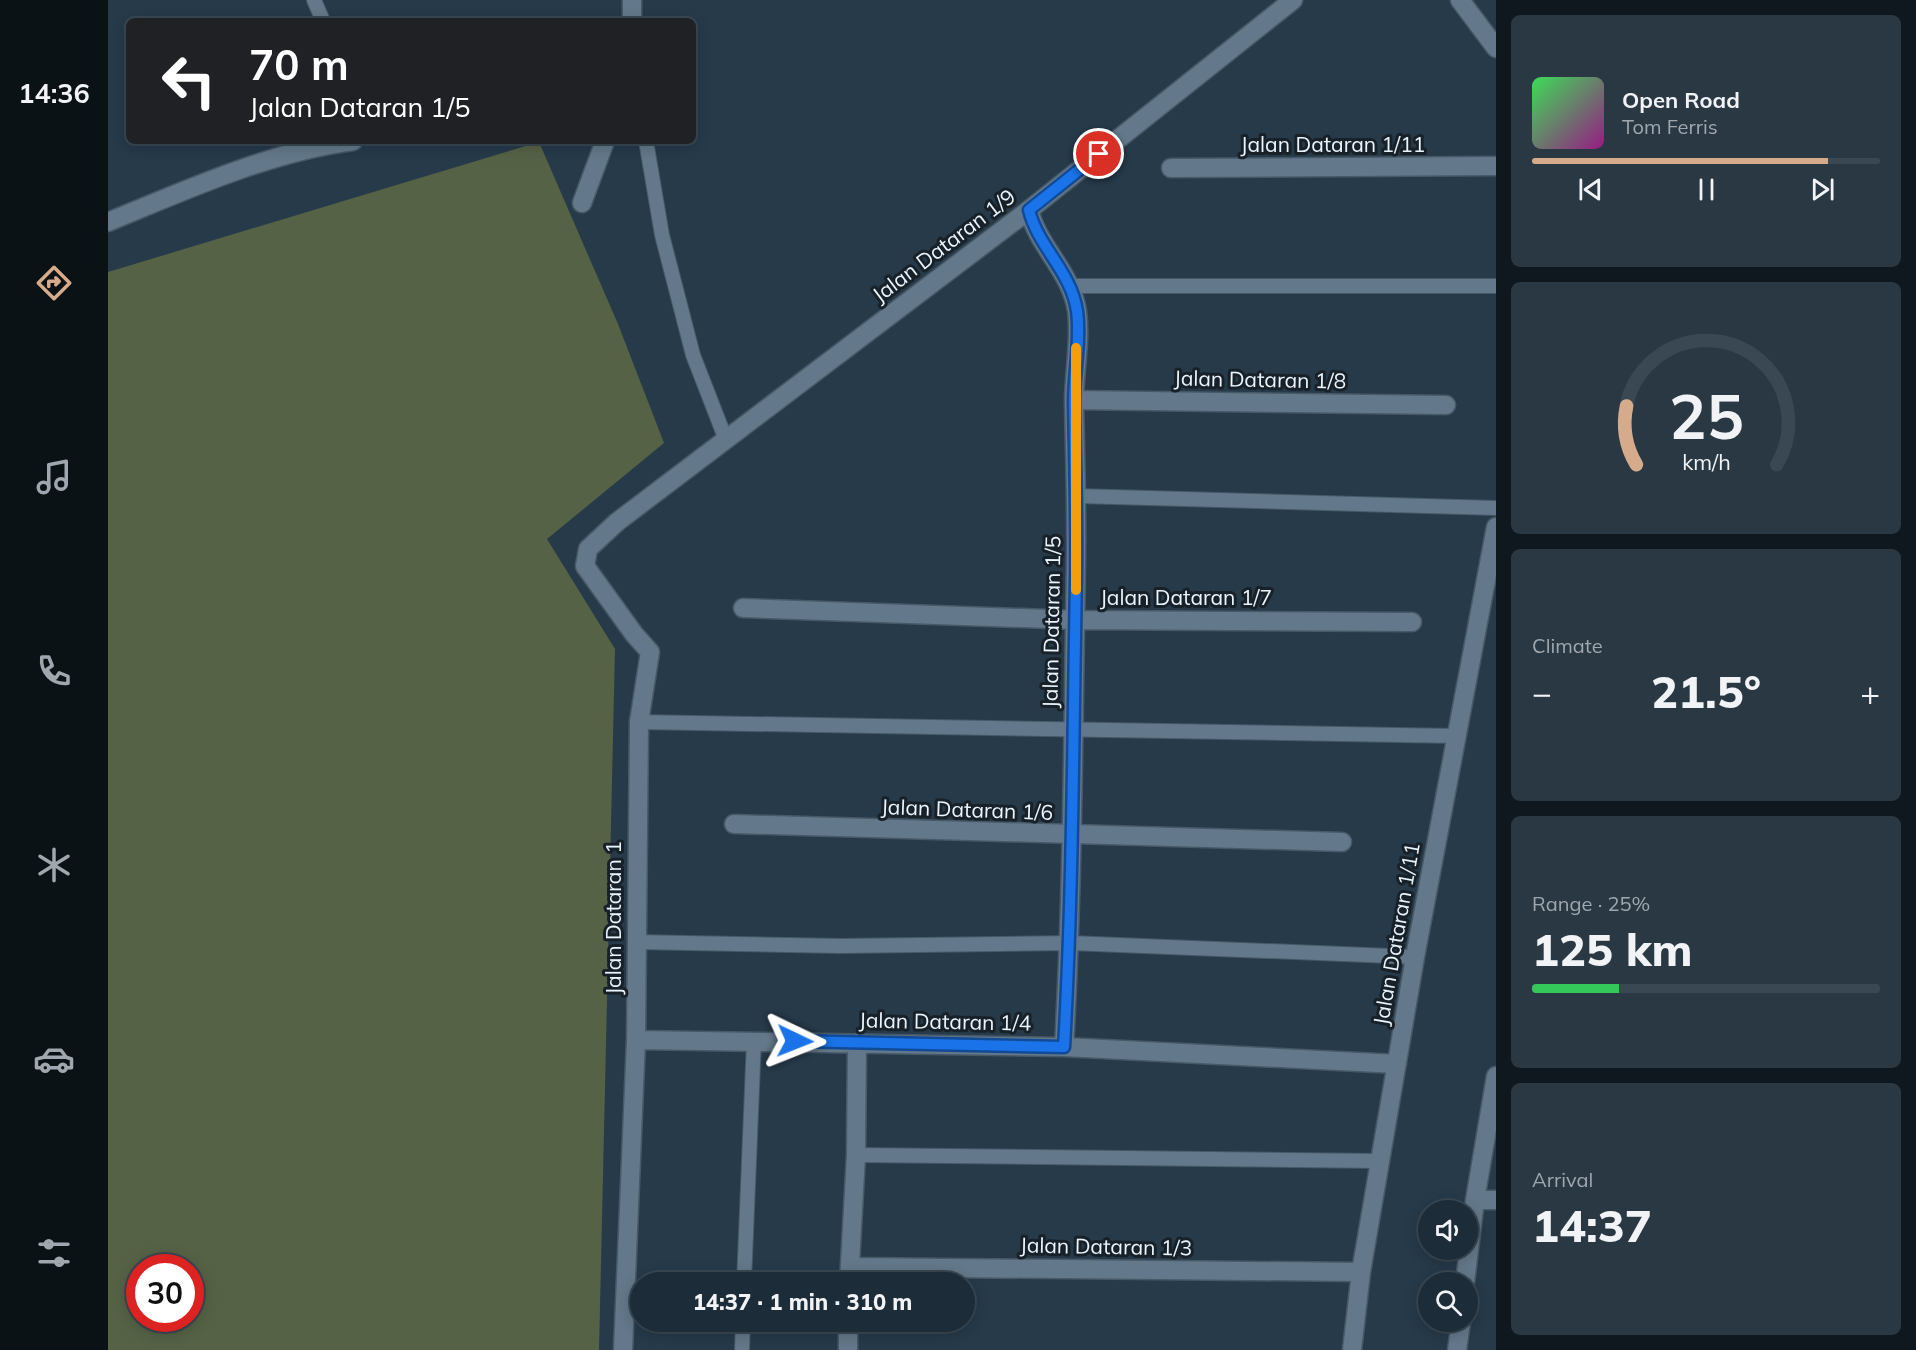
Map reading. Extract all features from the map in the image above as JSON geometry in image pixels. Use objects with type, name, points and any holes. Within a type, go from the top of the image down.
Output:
[{"type":"street","points":[[632,0],[632,18]]},
{"type":"street","name":"Jalan Dataran 1/9","points":[[617,522],[1029,210],[1293,0]]},
{"type":"street","points":[[1460,0],[1496,48]]},
{"type":"street","points":[[108,222],[216,177],[331,144]]},
{"type":"street","points":[[582,203],[604,144]]},
{"type":"street","name":"Jalan Dataran 1/11","points":[[1171,168],[1496,166]]},
{"type":"street","name":"Jalan Dataran 1/5","points":[[1029,210],[1033,230],[1049,248],[1071,286],[1077,312],[1074,400],[1077,496],[1072,729],[1073,836],[1064,1047]]},
{"type":"street","name":"Jalan Dataran 1/8","points":[[1074,400],[1446,405]]},
{"type":"street","name":"Jalan Dataran 1","points":[[617,522],[588,549],[585,566],[634,634],[650,652],[639,722],[635,942],[636,1040],[623,1350]]},
{"type":"street","name":"Jalan Dataran 1/11","points":[[1352,1350],[1361,1272],[1414,957],[1496,527]]},
{"type":"street","name":"Jalan Dataran 1/7","points":[[743,608],[1075,620],[1412,622]]},
{"type":"street","name":"Jalan Dataran 1/6","points":[[734,824],[1073,836],[1342,842]]},
{"type":"street","name":"Jalan Dataran 1/4","points":[[636,1040],[754,1040],[1064,1047],[1397,1064]]},
{"type":"street","points":[[850,1272],[856,1155],[857,1043]]},
{"type":"street","points":[[1475,1200],[1496,1076]]},
{"type":"street","points":[[1478,1200],[1496,1200]]},
{"type":"street","name":"Jalan Dataran 1/3","points":[[975,1274],[1361,1272]]},
{"type":"street","points":[[848,1332],[848,1350]]},
{"type":"street","points":[[1457,1350],[1460,1332]]},
{"type":"lane","points":[[314,0],[322,18]]},
{"type":"lane","points":[[647,144],[662,235],[687,333],[726,440]]},
{"type":"lane","points":[[1071,286],[1496,286]]},
{"type":"lane","points":[[1077,496],[1496,508]]},
{"type":"lane","points":[[639,722],[1455,736]]},
{"type":"lane","points":[[635,942],[840,946],[1070,943],[1414,957]]},
{"type":"lane","points":[[744,1272],[754,1040]]},
{"type":"lane","points":[[856,1155],[1380,1161]]},
{"type":"lane","points":[[742,1350],[743,1332]]},
{"type":"green space","points":[[532,144],[540,144],[618,324],[664,443],[547,539],[615,649],[599,1350],[108,1350],[108,272]]},
{"type":"slow traffic","points":[[1076,348],[1074,400],[1077,496],[1076,590]]},
{"type":"route","points":[[795,1041],[1064,1047],[1073,836],[1072,729],[1077,496],[1074,400],[1077,312],[1071,286],[1064,271],[1049,248],[1033,230],[1029,210],[1099,154]]}]
